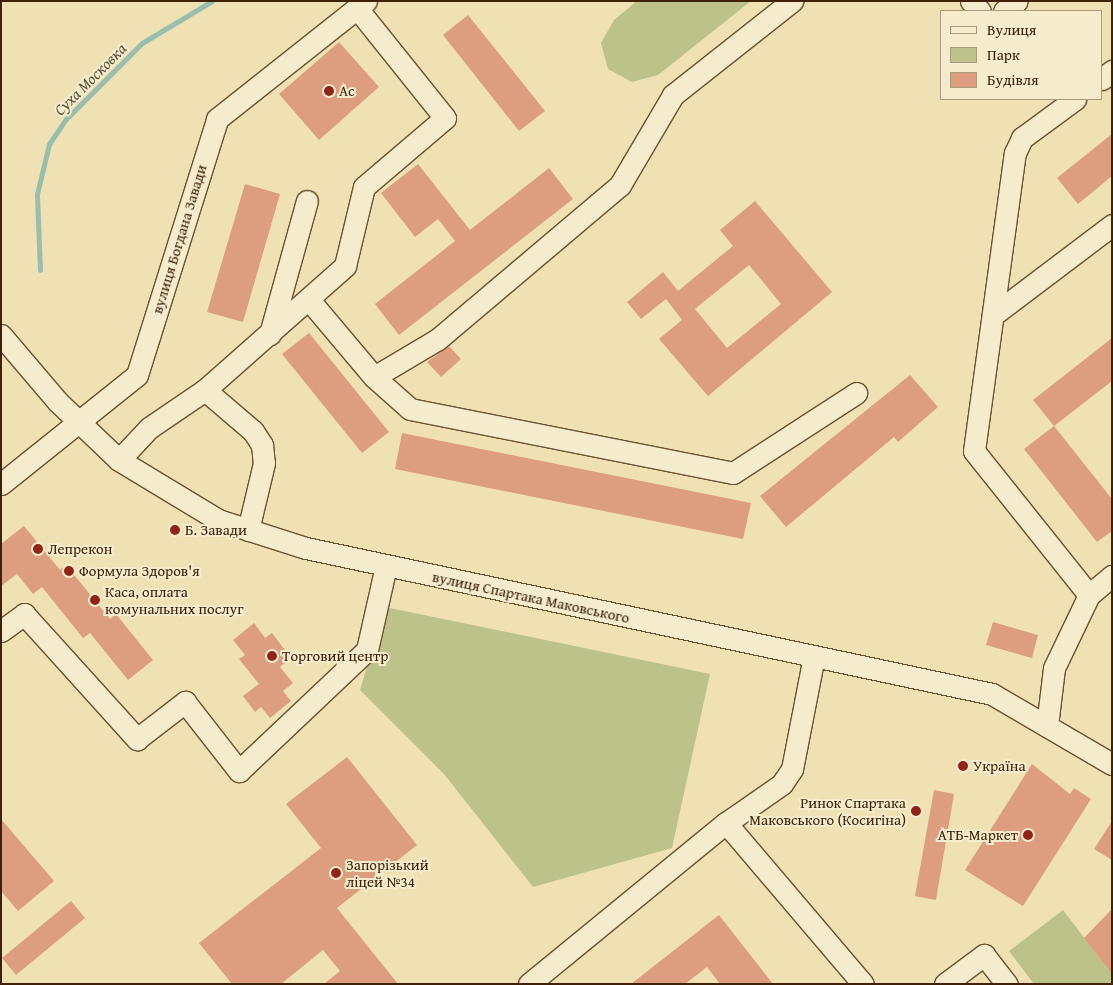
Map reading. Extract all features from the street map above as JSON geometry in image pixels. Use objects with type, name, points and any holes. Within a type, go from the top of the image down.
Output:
[{"type":"street","points":[[374,378],[438,338],[620,185],[673,96],[792,1]]},
{"type":"street","points":[[1005,10],[1017,1]]},
{"type":"street","points":[[119,460],[149,428],[205,390],[310,301],[346,266],[364,187],[445,118],[362,5]]},
{"type":"street","name":"вулиця Богдана Завади","points":[[1,484],[137,375],[217,119],[362,5]]},
{"type":"street","points":[[1073,100],[1022,138],[1015,153],[974,451],[1089,595]]},
{"type":"street","points":[[270,334],[307,200]]},
{"type":"street","points":[[993,315],[1112,225]]},
{"type":"street","points":[[310,301],[374,378],[410,409],[733,472],[856,393]]},
{"type":"street","name":"вулиця Спартака Маковського","points":[[1,335],[78,422],[119,460],[218,520],[248,530],[386,566],[992,694],[1112,764]]},
{"type":"street","points":[[205,390],[253,431],[262,445],[264,463],[248,530]]},
{"type":"street","points":[[1,631],[24,614],[137,739],[184,702],[240,772],[367,650],[386,566]]},
{"type":"street","points":[[1046,726],[1054,668],[1089,595],[1112,576]]},
{"type":"street","points":[[528,984],[726,823],[782,784],[792,769],[814,656]]},
{"type":"street","points":[[726,823],[863,984]]},
{"type":"street","points":[[945,984],[984,955],[1007,984]]},
{"type":"green space","points":[[637,1],[751,1],[658,75],[632,82],[608,69],[601,43],[614,20]]},
{"type":"green space","points":[[385,607],[710,674],[672,848],[533,887],[444,774],[360,690]]},
{"type":"green space","points":[[1063,910],[1112,974],[1112,984],[1034,984],[1009,951]]},
{"type":"building","points":[[468,15],[545,111],[519,131],[443,35]]},
{"type":"building","name":"Ас","points":[[339,42],[379,87],[319,140],[279,94]]},
{"type":"building","points":[[1112,134],[1112,176],[1078,204],[1057,178]]},
{"type":"building","points":[[418,164],[470,230],[549,168],[573,199],[399,335],[375,304],[455,241],[438,219],[415,237],[381,193]]},
{"type":"building","points":[[245,184],[280,194],[243,322],[207,312]]},
{"type":"building","points":[[755,201],[832,292],[708,396],[659,339],[682,320],[666,299],[641,319],[627,302],[663,272],[678,291],[733,246],[720,230]],"holes":[[[749,265],[781,304],[727,348],[695,309]]]},
{"type":"building","points":[[309,333],[389,432],[362,453],[282,354]]},
{"type":"building","points":[[1112,338],[1112,381],[1054,426],[1033,400]]},
{"type":"building","points":[[449,346],[461,359],[441,377],[427,362]]},
{"type":"building","points":[[910,375],[938,407],[898,442],[894,437],[786,527],[760,496]]},
{"type":"building","points":[[1054,426],[1112,499],[1112,531],[1097,542],[1024,449]]},
{"type":"building","points":[[402,433],[751,503],[743,539],[395,469]]},
{"type":"building","points":[[24,526],[60,570],[66,565],[110,619],[116,614],[153,660],[128,680],[90,633],[83,638],[42,587],[33,594],[17,574],[1,586],[1,544]]},
{"type":"building","points":[[993,622],[1038,635],[1032,658],[986,645]]},
{"type":"building","points":[[254,623],[265,638],[272,633],[291,658],[280,667],[293,683],[283,691],[291,701],[270,718],[261,707],[255,712],[243,696],[259,684],[239,659],[245,655],[233,640]]},
{"type":"building","name":"Запорізький ліцей №34","points":[[347,757],[417,845],[337,908],[398,984],[324,984],[340,971],[323,950],[281,984],[232,984],[199,943],[321,848],[286,804]]},
{"type":"building","name":"АТБ-Маркет","points":[[1032,764],[1070,794],[1074,788],[1091,799],[1023,906],[965,870]]},
{"type":"building","points":[[934,790],[954,794],[936,900],[915,896]]},
{"type":"building","points":[[1,819],[54,881],[18,911],[1,891]]},
{"type":"building","points":[[1112,821],[1112,860],[1094,849]]},
{"type":"building","points":[[71,901],[85,918],[16,975],[2,958]]},
{"type":"building","points":[[1112,909],[1112,974],[1084,938]]},
{"type":"building","points":[[719,915],[773,984],[720,984],[707,967],[685,984],[631,984]]},
{"type":"waterway","name":"Суха Московка","points":[[40,270],[37,194],[49,144],[66,119],[142,43],[212,1]]},
{"type":"place","name":"Ас","points":[[329,91]]},
{"type":"place","name":"Б. Завади","points":[[175,530]]},
{"type":"place","name":"Лепрекон","points":[[38,549]]},
{"type":"place","name":"Формула Здоров'я","points":[[69,571]]},
{"type":"place","name":"Каса, оплата комунальних послуг","points":[[95,600]]},
{"type":"place","name":"Торговий центр","points":[[272,656]]},
{"type":"place","name":"Україна","points":[[963,766]]},
{"type":"place","name":"Ринок Спартака Маковського (Косигіна)","points":[[916,811]]},
{"type":"place","name":"АТБ-Маркет","points":[[1028,835]]},
{"type":"place","name":"Запорізький ліцей №34","points":[[336,873]]}]
